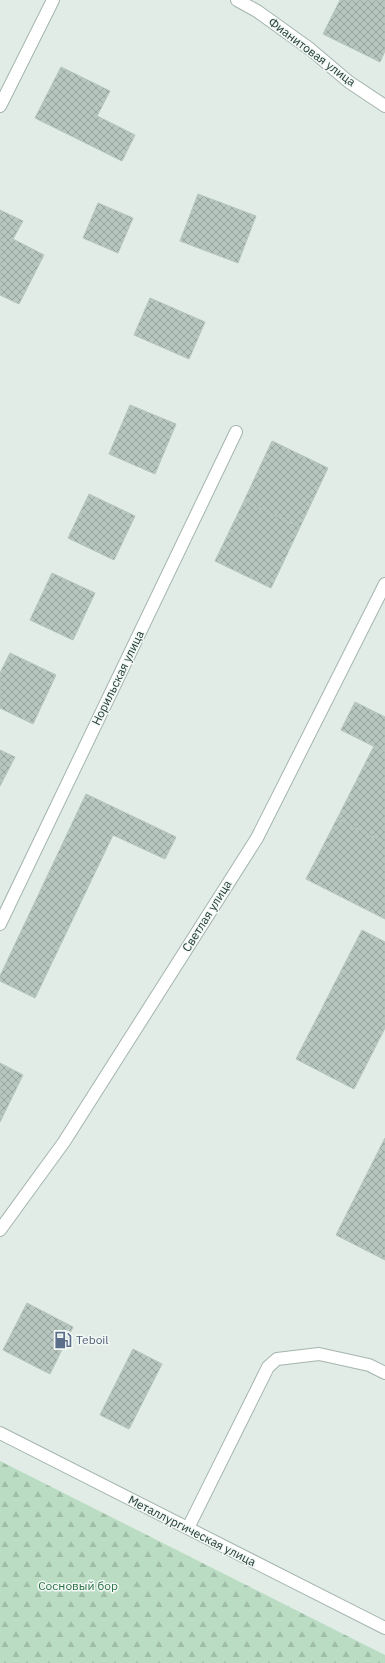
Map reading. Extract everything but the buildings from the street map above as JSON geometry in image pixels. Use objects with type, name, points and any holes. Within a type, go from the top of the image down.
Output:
[{"type":"street","points":[[0,106],[53,0]]},
{"type":"street","name":"Фианитовая улица","points":[[237,0],[257,11],[304,44],[349,82],[385,106]]},
{"type":"street","name":"Норильская улица","points":[[0,924],[236,432]]},
{"type":"street","name":"Светлая улица","points":[[0,1230],[64,1142],[257,838],[385,584]]},
{"type":"street","points":[[188,1528],[268,1367],[277,1359],[319,1354],[369,1365],[385,1373]]},
{"type":"street","name":"Металлургическая улица","points":[[0,1433],[385,1628]]},
{"type":"green space","name":"Сосновый бор","points":[[0,1461],[385,1655],[385,1663],[0,1663]]},
{"type":"place","name":"Teboil","points":[[63,1340]]}]
